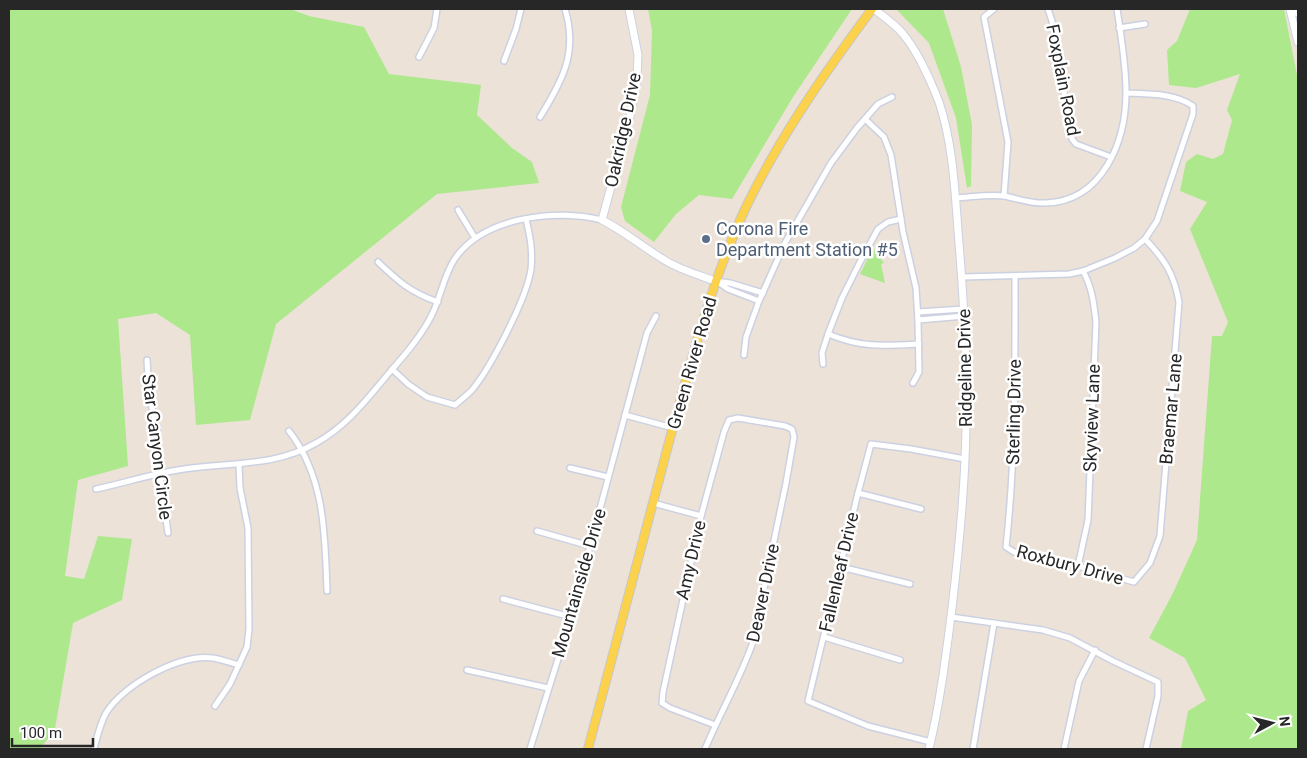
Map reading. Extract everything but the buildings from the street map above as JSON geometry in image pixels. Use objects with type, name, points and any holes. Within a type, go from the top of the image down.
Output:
[{"type":"main road","name":"Green River Road","points":[[588,749],[694,346],[715,281],[748,204],[783,138],[815,87],[873,9]]},
{"type":"street","points":[[419,57],[434,28],[437,9]]},
{"type":"street","points":[[504,61],[521,9]]},
{"type":"street","points":[[540,117],[555,94],[566,67],[571,46],[570,25],[565,9]]},
{"type":"street","name":"Oakridge Drive","points":[[602,220],[638,79],[638,54],[629,9]]},
{"type":"street","name":"Ridgeline Drive","points":[[873,9],[902,34],[918,55],[939,102],[950,147],[965,312],[967,380],[965,459],[960,532],[942,687],[930,746]]},
{"type":"street","points":[[994,9],[984,16],[1008,142],[1004,196]]},
{"type":"street","name":"Foxplain Road","points":[[1048,9],[1052,21],[1072,139],[1076,144],[1111,157]]},
{"type":"street","points":[[956,198],[1004,196],[1045,203],[1068,199],[1088,188],[1105,171],[1123,125],[1126,93],[1124,51],[1116,9]]},
{"type":"street","points":[[1290,9],[1298,42]]},
{"type":"street","points":[[1297,9],[1298,13]]},
{"type":"street","points":[[1120,28],[1145,24]]},
{"type":"street","points":[[962,276],[1056,276],[1083,271],[1115,258],[1134,248],[1144,239],[1157,221],[1193,114],[1193,106],[1187,102],[1160,95],[1126,93]]},
{"type":"street","points":[[744,355],[746,338],[759,301],[786,243],[831,163],[878,104],[892,97]]},
{"type":"street","points":[[865,119],[884,137],[891,154],[901,218],[916,288],[919,372],[913,383]]},
{"type":"street","points":[[458,210],[475,238]]},
{"type":"street","points":[[96,489],[187,468],[277,459],[301,451],[316,443],[344,424],[421,335],[438,302],[453,262],[462,249],[475,238],[499,226],[543,215],[572,214],[602,220],[661,258],[759,301]]},
{"type":"street","points":[[823,364],[822,353],[842,298],[878,229],[888,222],[901,218]]},
{"type":"street","points":[[392,369],[408,384],[427,397],[455,405],[471,390],[486,370],[518,309],[531,271],[532,246],[526,219]]},
{"type":"street","name":"Braemar Lane","points":[[1134,582],[1150,563],[1160,536],[1179,302],[1176,285],[1168,267],[1161,256],[1144,239]]},
{"type":"street","points":[[378,262],[403,286],[419,296],[438,302]]},
{"type":"street","name":"Skyview Lane","points":[[1078,566],[1088,520],[1096,322],[1094,300],[1089,282],[1083,271]]},
{"type":"street","name":"Sterling Drive","points":[[1006,547],[1012,492],[1016,405],[1016,276]]},
{"type":"street","points":[[715,281],[730,282],[763,293]]},
{"type":"street","points":[[918,312],[965,312]]},
{"type":"street","points":[[918,320],[965,312]]},
{"type":"street","name":"Mountainside Drive","points":[[530,749],[590,546],[647,333],[656,316]]},
{"type":"street","points":[[828,334],[846,341],[873,346],[919,344]]},
{"type":"street","name":"Star Canyon Circle","points":[[147,360],[149,396],[157,428],[157,456],[168,533]]},
{"type":"street","points":[[625,415],[673,428]]},
{"type":"street","name":"Deaver Drive","points":[[705,749],[715,724],[745,666],[753,642],[794,437],[792,429],[785,426],[738,418],[730,420]]},
{"type":"street","name":"Amy Drive","points":[[715,724],[670,708],[662,703],[676,626],[702,516],[724,432],[730,420]]},
{"type":"street","points":[[289,431],[308,463],[318,492],[324,524],[327,591]]},
{"type":"street","name":"Fallenleaf Drive","points":[[930,746],[868,726],[808,702],[871,444],[911,448],[965,459]]},
{"type":"street","points":[[215,706],[230,684],[247,647],[249,620],[248,528],[240,488],[238,464]]},
{"type":"street","points":[[570,468],[608,477]]},
{"type":"street","points":[[858,493],[922,509]]},
{"type":"street","points":[[653,503],[702,516]]},
{"type":"street","points":[[537,531],[590,546]]},
{"type":"street","name":"Roxbury Drive","points":[[1006,547],[1014,552],[1078,566],[1134,582]]},
{"type":"street","points":[[842,567],[910,584]]},
{"type":"street","points":[[503,599],[570,617]]},
{"type":"street","points":[[951,617],[1043,630],[1070,638],[1158,682],[1158,696],[1146,749]]},
{"type":"street","points":[[973,749],[994,623]]},
{"type":"street","points":[[824,637],[900,660]]},
{"type":"street","points":[[1064,749],[1079,681],[1095,650]]},
{"type":"street","points":[[94,749],[106,713],[116,700],[128,690],[160,670],[172,664],[194,659],[212,658],[239,665]]},
{"type":"street","points":[[467,670],[548,688]]},
{"type":"green space","points":[[9,9],[290,9],[309,16],[364,27],[389,74],[481,85],[477,115],[512,148],[532,162],[539,183],[437,194],[276,324],[250,420],[196,425],[190,335],[156,313],[118,319],[128,466],[78,480],[65,576],[84,579],[98,536],[132,539],[122,600],[73,623],[55,729],[40,749],[9,749]]},
{"type":"green space","points":[[648,9],[852,9],[793,97],[732,199],[699,195],[676,214],[654,242],[625,221],[621,207],[650,95],[652,31]]},
{"type":"green space","points":[[896,9],[943,9],[961,67],[972,125],[971,186],[967,188],[956,118],[929,43]]},
{"type":"green space","points":[[1190,9],[1284,9],[1298,80],[1298,749],[1181,749],[1188,711],[1206,700],[1185,658],[1149,638],[1173,593],[1197,540],[1212,336],[1222,336],[1228,322],[1190,229],[1207,202],[1180,191],[1186,162],[1197,154],[1213,159],[1223,154],[1232,120],[1227,110],[1240,74],[1196,88],[1169,85],[1167,50],[1177,41]]},
{"type":"green space","points":[[873,248],[884,263],[881,264],[885,283],[860,274]]},
{"type":"place","name":"Corona Fire Department Station #5","points":[[706,239]]}]
